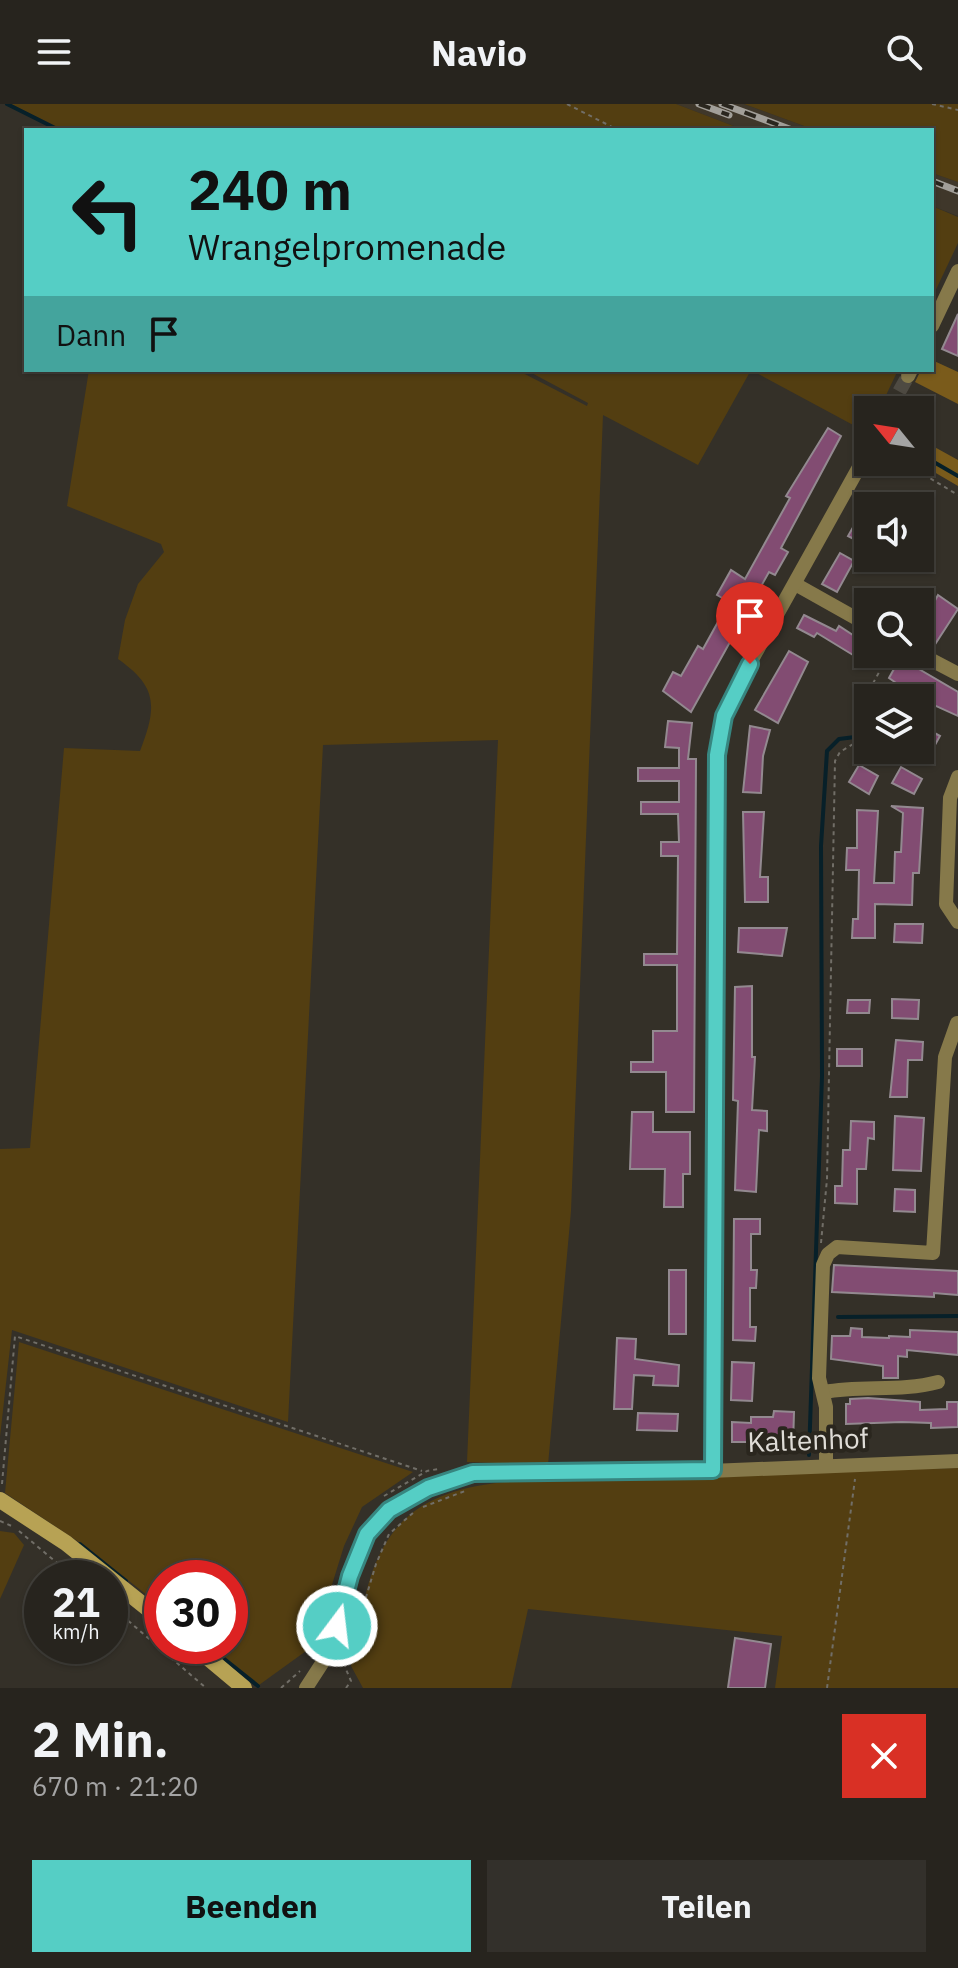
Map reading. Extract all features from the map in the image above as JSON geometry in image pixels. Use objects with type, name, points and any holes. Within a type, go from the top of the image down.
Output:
[{"type":"main road","points":[[0,1497],[66,1543],[144,1606]]},
{"type":"main road","points":[[215,1664],[244,1688]]},
{"type":"street","points":[[934,322],[958,271]]},
{"type":"street","points":[[713,1470],[717,755],[724,716],[735,690],[854,476]]},
{"type":"street","points":[[795,584],[854,617]]},
{"type":"street","points":[[934,661],[958,674]]},
{"type":"street","points":[[958,777],[950,798],[946,904],[958,922]]},
{"type":"street","points":[[826,1464],[824,1392],[819,1378],[823,1265],[828,1254],[837,1247],[933,1253],[945,1057],[957,1023]]},
{"type":"street","points":[[824,1392],[850,1387],[917,1388],[938,1382]]},
{"type":"street","name":"Kaltenhof","points":[[306,1688],[330,1651],[350,1576],[367,1534],[389,1510],[428,1488],[473,1473],[713,1470],[958,1461]]},
{"type":"path","points":[[567,104],[614,128]]},
{"type":"path","points":[[932,104],[958,110]]},
{"type":"path","points":[[926,476],[958,495]]},
{"type":"path","points":[[828,1254],[821,1242],[827,1179],[835,761],[840,752],[854,743]]},
{"type":"path","points":[[0,1497],[15,1336],[422,1470],[428,1488]]},
{"type":"path","points":[[827,1688],[857,1463]]},
{"type":"path","points":[[346,1688],[351,1681],[345,1667],[376,1564],[389,1534],[417,1509],[466,1491]]},
{"type":"path","points":[[0,1521],[17,1529],[54,1560]]},
{"type":"path","points":[[128,1621],[206,1688]]},
{"type":"shaded area","points":[[11,104],[676,104],[739,128],[59,128]]},
{"type":"shaded area","points":[[676,104],[744,104],[810,128],[739,128]]},
{"type":"shaded area","points":[[744,104],[958,104],[958,182],[934,174],[934,128],[810,128]]},
{"type":"shaded area","points":[[934,174],[958,182],[958,216],[934,207]]},
{"type":"shaded area","points":[[934,207],[958,217],[958,243],[934,294]]},
{"type":"shaded area","points":[[934,361],[958,372],[958,404],[915,382],[920,372],[934,372]]},
{"type":"shaded area","points":[[89,372],[521,372],[587,406],[588,403],[530,372],[750,372],[698,465],[603,415],[571,1211],[548,1465],[467,1462],[498,740],[323,745],[288,1422],[12,1330],[0,1437],[0,1149],[30,1148],[64,748],[140,751],[149,722],[150,699],[141,679],[118,659],[125,620],[138,584],[164,552],[161,544],[67,506]]},
{"type":"shaded area","points":[[755,372],[897,372],[886,396],[854,396],[854,425]]},
{"type":"shaded area","points":[[934,447],[958,460],[958,486],[934,472]]},
{"type":"shaded area","points":[[19,1342],[413,1472],[362,1507],[344,1546],[313,1646],[259,1685],[233,1664],[248,1664],[248,1560],[144,1560],[144,1593],[128,1580],[128,1560],[103,1560],[5,1493]]},
{"type":"shaded area","points":[[958,1468],[958,1688],[775,1688],[782,1636],[528,1609],[511,1688],[363,1688],[351,1666],[365,1597],[378,1558],[392,1534],[408,1516],[448,1494],[471,1487],[546,1478]]},
{"type":"shaded area","points":[[0,1531],[14,1533],[24,1545],[0,1599]]},
{"type":"building","points":[[958,314],[958,356],[942,349]]},
{"type":"building","points":[[828,428],[841,436],[781,548],[788,552],[775,575],[769,572],[691,712],[663,691],[673,672],[681,676],[698,646],[703,649],[729,602],[717,595],[731,570],[745,579],[790,498],[786,496]]},
{"type":"building","points":[[854,526],[854,539],[848,536]]},
{"type":"building","points":[[840,553],[854,561],[837,592],[822,584]]},
{"type":"building","points":[[938,595],[958,609],[934,646],[934,602]]},
{"type":"building","points":[[804,615],[836,631],[839,626],[854,636],[854,653],[817,633],[814,637],[797,628]]},
{"type":"building","points":[[789,651],[808,662],[778,723],[755,710]]},
{"type":"building","points":[[894,668],[917,668],[958,692],[958,716],[934,705],[934,684],[898,684],[889,678]]},
{"type":"building","points":[[668,721],[692,723],[688,759],[696,759],[694,1112],[666,1112],[666,1072],[631,1072],[631,1062],[653,1062],[653,1031],[677,1031],[677,965],[644,965],[644,954],[677,954],[678,856],[661,856],[661,842],[679,842],[678,814],[641,814],[641,802],[679,802],[679,781],[638,781],[638,768],[679,768],[679,748],[665,747]]},
{"type":"building","points":[[750,726],[770,730],[763,756],[761,793],[743,792]]},
{"type":"building","points":[[934,733],[940,736],[934,747]]},
{"type":"building","points":[[859,765],[878,776],[869,794],[849,782]]},
{"type":"building","points":[[901,767],[922,779],[914,794],[892,783]]},
{"type":"building","points":[[891,806],[923,808],[919,873],[913,873],[912,905],[875,904],[875,938],[852,938],[853,919],[858,919],[859,870],[846,870],[847,848],[857,848],[857,810],[878,811],[874,883],[894,883],[895,852],[901,852],[903,813]]},
{"type":"building","points":[[743,812],[764,812],[760,877],[768,877],[768,902],[745,902]]},
{"type":"building","points":[[895,924],[923,924],[922,943],[894,942]]},
{"type":"building","points":[[739,928],[787,928],[782,956],[738,952]]},
{"type":"building","points":[[752,986],[752,1057],[755,1057],[752,1110],[767,1111],[767,1131],[759,1130],[756,1192],[735,1190],[738,1101],[733,1100],[735,987]]},
{"type":"building","points":[[892,999],[919,1000],[918,1019],[892,1018]]},
{"type":"building","points":[[848,1000],[870,1000],[869,1013],[847,1013]]},
{"type":"building","points":[[896,1040],[923,1042],[922,1060],[908,1060],[907,1097],[890,1097]]},
{"type":"building","points":[[837,1049],[862,1049],[862,1066],[837,1066]]},
{"type":"building","points":[[632,1112],[653,1112],[653,1132],[690,1132],[690,1174],[683,1174],[683,1207],[664,1207],[665,1169],[630,1169]]},
{"type":"building","points":[[895,1116],[924,1118],[921,1171],[893,1170]]},
{"type":"building","points":[[851,1121],[874,1122],[874,1139],[868,1138],[866,1169],[857,1169],[857,1204],[835,1203],[835,1186],[842,1186],[843,1150],[850,1150]]},
{"type":"building","points":[[895,1189],[915,1190],[915,1212],[894,1211]]},
{"type":"building","points":[[734,1219],[760,1219],[760,1234],[751,1234],[751,1270],[757,1270],[756,1288],[750,1288],[750,1327],[756,1327],[755,1341],[733,1340]]},
{"type":"building","points":[[834,1265],[958,1271],[958,1295],[934,1293],[934,1297],[832,1292]]},
{"type":"building","points":[[669,1270],[686,1270],[686,1334],[669,1334]]},
{"type":"building","points":[[851,1328],[862,1329],[862,1337],[910,1337],[910,1330],[958,1332],[958,1355],[907,1350],[907,1357],[898,1356],[898,1378],[883,1378],[883,1366],[831,1359],[832,1336],[850,1336]]},
{"type":"building","points":[[617,1338],[636,1339],[635,1359],[679,1365],[678,1386],[653,1385],[654,1376],[634,1375],[632,1409],[614,1409]]},
{"type":"building","points":[[732,1362],[754,1363],[752,1401],[731,1400]]},
{"type":"building","points":[[850,1399],[920,1402],[920,1410],[947,1409],[947,1402],[958,1402],[958,1427],[931,1428],[931,1423],[902,1422],[846,1424],[846,1404],[850,1404]]},
{"type":"building","points":[[774,1411],[794,1412],[793,1446],[772,1445],[773,1438],[750,1437],[750,1442],[732,1442],[732,1422],[751,1423],[751,1417],[773,1417]]},
{"type":"building","points":[[638,1413],[678,1414],[677,1431],[637,1430]]},
{"type":"building","points":[[735,1638],[771,1644],[765,1688],[728,1688]]},
{"type":"waterway","points":[[7,104],[55,128]]},
{"type":"waterway","points":[[934,462],[958,476]]},
{"type":"waterway","points":[[809,1455],[822,1076],[821,846],[827,751],[839,739],[854,737]]},
{"type":"waterway","points":[[838,1317],[958,1316]]},
{"type":"waterway","points":[[80,1544],[100,1560]]},
{"type":"waterway","points":[[230,1664],[258,1686]]},
{"type":"tunnel","points":[[897,396],[908,376]]},
{"type":"railway","points":[[699,104],[729,115]]},
{"type":"railway","points":[[722,104],[787,128]]},
{"type":"railway","points":[[934,182],[958,191]]},
{"type":"route","points":[[337,1626],[350,1576],[367,1534],[389,1510],[428,1488],[473,1473],[713,1470],[717,755],[724,716],[750,664]]}]
